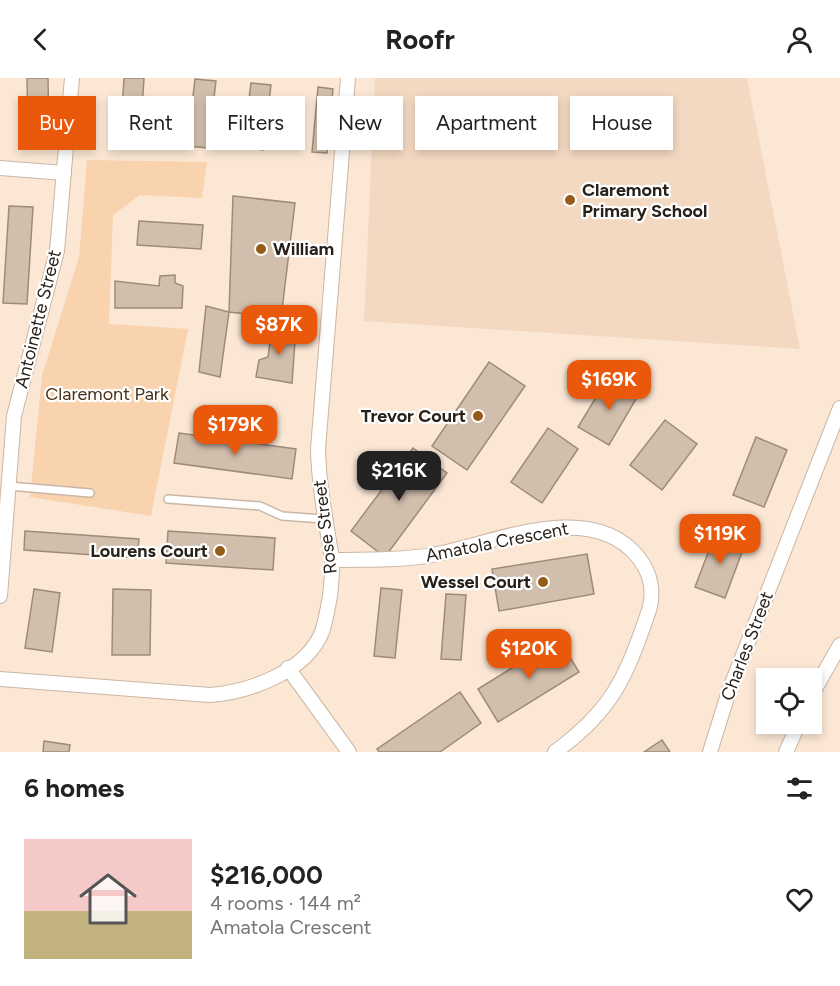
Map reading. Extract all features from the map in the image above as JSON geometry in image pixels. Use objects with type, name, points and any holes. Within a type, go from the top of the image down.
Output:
[{"type":"street","name":"Antoinette Street","points":[[0,596],[14,416],[57,250],[72,78]]},
{"type":"street","name":"Rose Street","points":[[0,679],[210,695],[236,693],[262,684],[288,668],[306,653],[321,633],[330,594],[332,560],[318,483],[318,449],[348,78]]},
{"type":"street","points":[[0,168],[64,173]]},
{"type":"street","name":"Charles Street","points":[[710,752],[729,691],[837,426],[840,408]]},
{"type":"street","name":"Amatola Crescent","points":[[332,560],[429,556],[553,527],[580,526],[600,532],[627,547],[642,563],[650,577],[652,589],[645,622],[629,667],[615,694],[597,718],[555,752]]},
{"type":"street","points":[[822,676],[840,645]]},
{"type":"street","points":[[288,668],[349,752]]},
{"type":"street","points":[[786,752],[794,734]]},
{"type":"lane","points":[[9,486],[90,493]]},
{"type":"lane","points":[[168,499],[260,506],[282,516],[323,519]]},
{"type":"shaded area","name":"Claremont Primary School","points":[[375,78],[747,78],[800,349],[364,321],[372,150],[403,150],[403,96],[374,96]]},
{"type":"green space","name":"Claremont Park","points":[[87,160],[207,162],[202,198],[140,195],[113,215],[109,324],[188,329],[151,516],[30,497],[42,376],[79,257]]},
{"type":"building","points":[[27,78],[48,78],[48,96],[27,96]]},
{"type":"building","points":[[124,78],[144,78],[143,96],[123,96]]},
{"type":"building","points":[[195,79],[216,81],[214,96],[206,96],[206,148],[194,147]]},
{"type":"building","points":[[251,83],[271,85],[270,96],[249,96]]},
{"type":"building","points":[[318,87],[333,89],[332,96],[317,96]]},
{"type":"building","points":[[317,98],[317,150],[327,150],[327,153],[312,152]]},
{"type":"building","name":"William","points":[[233,196],[295,203],[281,318],[229,312]]},
{"type":"building","points":[[9,206],[33,207],[27,304],[3,303]]},
{"type":"building","points":[[139,221],[203,225],[201,249],[137,245]]},
{"type":"building","points":[[175,275],[175,283],[183,286],[182,308],[115,308],[115,281],[159,286],[160,276]]},
{"type":"building","points":[[206,306],[229,312],[220,377],[199,372]]},
{"type":"building","points":[[272,325],[296,328],[292,383],[256,377],[259,360],[268,357]]},
{"type":"building","name":"Trevor Court","points":[[489,362],[525,386],[467,470],[432,446]]},
{"type":"building","points":[[609,376],[639,394],[609,445],[578,427]]},
{"type":"building","points":[[665,420],[697,444],[662,490],[630,465]]},
{"type":"building","points":[[548,428],[578,449],[542,503],[511,482]]},
{"type":"building","points":[[179,433],[296,449],[292,479],[174,463]]},
{"type":"building","points":[[756,437],[787,450],[764,507],[733,495]]},
{"type":"building","points":[[413,448],[447,473],[385,557],[351,531]]},
{"type":"building","points":[[25,531],[139,539],[137,558],[24,550]]},
{"type":"building","name":"Lourens Court","points":[[168,531],[275,538],[273,570],[166,563]]},
{"type":"building","points":[[716,532],[745,544],[725,598],[695,587]]},
{"type":"building","name":"Wessel Court","points":[[587,554],[594,594],[499,611],[492,569]]},
{"type":"building","points":[[381,588],[402,590],[395,658],[374,656]]},
{"type":"building","points":[[34,589],[60,593],[52,652],[25,648]]},
{"type":"building","points":[[113,589],[151,590],[150,655],[112,655]]},
{"type":"building","points":[[446,594],[466,595],[461,660],[441,659]]},
{"type":"building","points":[[559,639],[579,672],[498,722],[478,689]]},
{"type":"building","points":[[460,692],[481,723],[440,752],[379,752],[377,749]]},
{"type":"building","points":[[662,740],[670,752],[644,752]]},
{"type":"building","points":[[44,741],[70,745],[69,752],[43,752]]},
{"type":"place","name":"Claremont Primary School","points":[[570,200]]},
{"type":"place","name":"William","points":[[261,249]]},
{"type":"place","name":"Trevor Court","points":[[478,416]]},
{"type":"place","name":"Lourens Court","points":[[220,551]]},
{"type":"place","name":"Wessel Court","points":[[543,582]]}]
